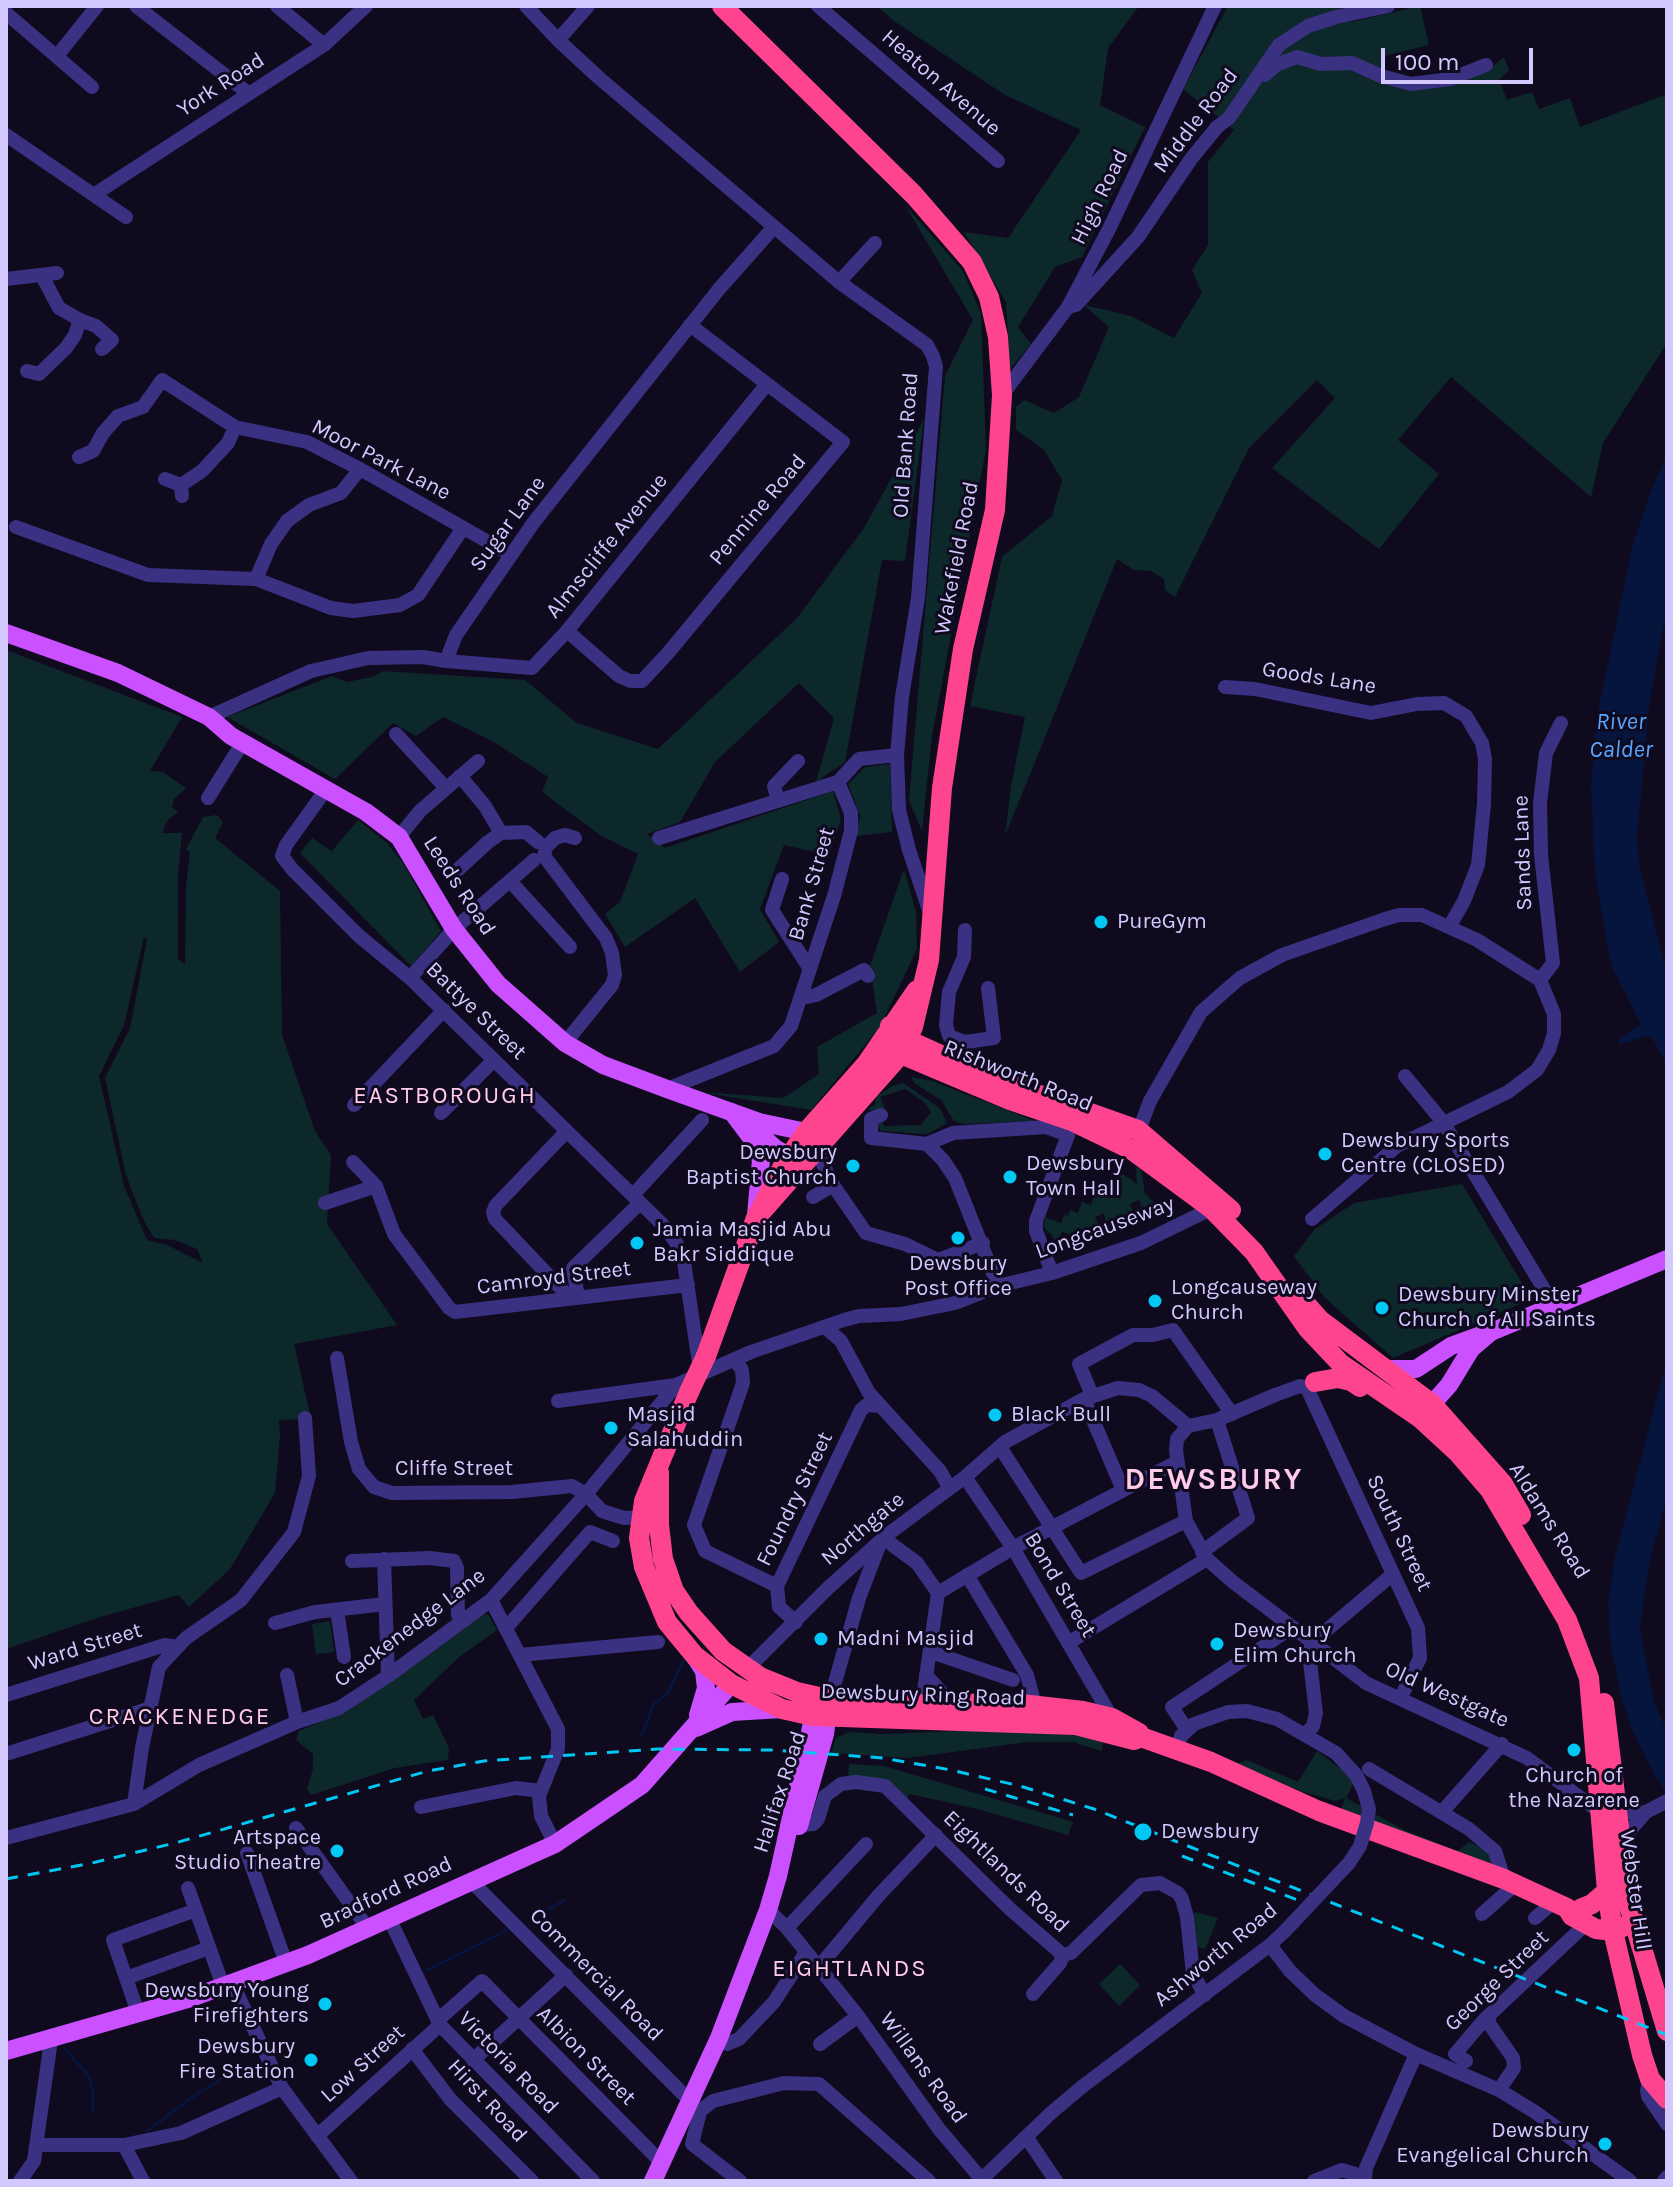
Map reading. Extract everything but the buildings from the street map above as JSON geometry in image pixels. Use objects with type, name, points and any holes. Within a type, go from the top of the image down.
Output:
[{"type":"highway","name":"Wakefield Road","points":[[722,6],[914,195],[972,262],[989,297],[998,337],[1002,395],[995,510],[963,649],[942,788],[929,960],[922,983],[897,1036]]},
{"type":"highway","points":[[922,983],[926,1030],[942,1056]]},
{"type":"highway","name":"Rishworth Road","points":[[897,1036],[994,1079],[1138,1130]]},
{"type":"highway","name":"Rishworth Road","points":[[897,1036],[956,1077],[1072,1121],[1132,1150],[1218,1205]]},
{"type":"highway","name":"Dewsbury Ring Road","points":[[897,1036],[867,1063],[756,1218],[704,1365],[683,1388],[659,1468],[650,1517],[639,1538],[644,1567],[667,1622],[695,1656],[782,1709],[1036,1714]]},
{"type":"highway","name":"Dewsbury Ring Road","points":[[804,1152],[872,1087],[897,1036]]},
{"type":"highway","points":[[872,1087],[918,1072],[956,1077]]},
{"type":"highway","points":[[1138,1130],[1274,1262],[1295,1293],[1320,1320],[1385,1369],[1426,1411]]},
{"type":"highway","points":[[1218,1205],[1308,1329],[1341,1364],[1395,1401],[1426,1411]]},
{"type":"highway","points":[[1320,1320],[1340,1354],[1341,1364]]},
{"type":"highway","points":[[1311,1385],[1330,1378],[1344,1379],[1381,1401],[1395,1401]]},
{"type":"highway","name":"Aldams Road","points":[[1426,1411],[1503,1484],[1580,1618],[1591,1642],[1595,1678]]},
{"type":"highway","name":"Dewsbury Ring Road","points":[[650,1517],[674,1591],[723,1651],[739,1680],[797,1692],[822,1708]]},
{"type":"highway","name":"Webster Hill","points":[[1595,1678],[1597,1772],[1620,1842],[1622,1920],[1650,2079],[1667,2099]]},
{"type":"highway","name":"Webster Hill","points":[[1595,1678],[1609,1812],[1607,1891],[1643,1955],[1667,2031]]},
{"type":"highway","name":"Dewsbury Ring Road","points":[[920,1712],[951,1703],[1036,1714]]},
{"type":"highway","points":[[1036,1714],[1083,1711],[1112,1718],[1137,1730],[1141,1737]]},
{"type":"highway","points":[[1036,1714],[1177,1748],[1319,1811],[1510,1882],[1601,1930],[1622,1920]]},
{"type":"highway","points":[[1573,1915],[1607,1891]]},
{"type":"main road","name":"Leeds Road","points":[[6,633],[118,673],[209,717],[243,742],[366,812],[399,837],[454,929],[498,984],[565,1043],[603,1065],[759,1122],[804,1152]]},
{"type":"main road","name":"Leeds Road","points":[[732,1112],[804,1152]]},
{"type":"main road","points":[[732,1112],[753,1140],[761,1160],[756,1218]]},
{"type":"main road","points":[[1385,1369],[1416,1369],[1451,1346],[1667,1259]]},
{"type":"main road","points":[[1426,1411],[1449,1385],[1471,1349],[1491,1332]]},
{"type":"main road","points":[[695,1656],[704,1671],[706,1688],[696,1726]]},
{"type":"main road","name":"Bradford Road","points":[[6,2051],[228,1985],[369,1930],[555,1844],[642,1785],[739,1680]]},
{"type":"main road","name":"Halifax Road","points":[[778,1876],[804,1825],[822,1708]]},
{"type":"main road","name":"Halifax Road","points":[[653,2181],[694,2106],[768,1910],[822,1708]]},
{"type":"main road","points":[[696,1726],[741,1710],[782,1709]]},
{"type":"street","points":[[57,56],[97,6]]},
{"type":"street","points":[[136,6],[248,93]]},
{"type":"street","points":[[277,6],[324,45]]},
{"type":"street","name":"York Road","points":[[95,194],[324,45],[366,6]]},
{"type":"street","name":"Old Bank Road","points":[[526,6],[558,40],[839,282],[927,345],[936,367],[918,598],[902,697],[897,755],[899,810],[934,924]]},
{"type":"street","points":[[558,40],[588,6]]},
{"type":"street","name":"Heaton Avenue","points":[[818,6],[998,161]]},
{"type":"street","name":"High Road","points":[[1002,395],[1068,307],[1109,229],[1215,6]]},
{"type":"street","name":"Middle Road","points":[[1068,307],[1076,305],[1138,237],[1191,159],[1217,127],[1229,118],[1279,45],[1308,26],[1388,6]]},
{"type":"street","points":[[6,13],[92,87]]},
{"type":"street","points":[[1229,118],[1238,112],[1258,82],[1276,65],[1297,57],[1321,64],[1352,63],[1381,76],[1411,84],[1450,79],[1486,65]]},
{"type":"street","points":[[6,135],[126,217]]},
{"type":"street","name":"Sugar Lane","points":[[446,661],[456,635],[561,486],[690,325],[774,227]]},
{"type":"street","points":[[839,282],[875,243]]},
{"type":"street","points":[[6,279],[50,274],[59,308],[96,326],[112,340],[102,349]]},
{"type":"street","points":[[36,377],[66,348],[80,320]]},
{"type":"street","name":"Pennine Road","points":[[567,631],[619,676],[630,681],[642,681],[678,642],[843,442],[690,325]]},
{"type":"street","name":"Moor Park Lane","points":[[91,457],[118,416],[143,407],[162,380],[235,427],[307,442],[511,555]]},
{"type":"street","name":"Almscliffe Avenue","points":[[446,661],[532,668],[567,631],[767,384]]},
{"type":"street","points":[[165,479],[181,491],[228,443],[235,427]]},
{"type":"street","points":[[256,579],[271,544],[287,521],[309,505],[341,493],[360,469]]},
{"type":"street","points":[[16,527],[148,575],[256,579],[331,608],[353,611],[400,605],[418,595],[463,528]]},
{"type":"street","points":[[209,717],[311,671],[368,658],[423,657],[446,661]]},
{"type":"street","name":"Goods Lane","points":[[1225,687],[1255,689],[1371,713],[1417,704],[1444,703],[1466,716],[1482,743],[1485,759],[1484,804],[1478,865],[1464,901],[1449,927]]},
{"type":"street","name":"Sands Lane","points":[[1540,980],[1553,963],[1541,855],[1540,803],[1546,753],[1561,723]]},
{"type":"street","points":[[396,734],[446,788]]},
{"type":"street","points":[[208,798],[243,742]]},
{"type":"street","points":[[659,838],[838,782],[859,759],[897,755]]},
{"type":"street","points":[[399,837],[420,811],[478,761]]},
{"type":"street","points":[[778,801],[774,786],[798,761]]},
{"type":"street","points":[[460,776],[486,807],[501,833]]},
{"type":"street","name":"Bank Street","points":[[667,1089],[774,1046],[787,1033],[802,998],[834,896],[852,823],[838,782]]},
{"type":"street","name":"Battye Street","points":[[327,788],[286,845],[282,856],[359,936],[444,1010],[665,1227],[677,1244],[688,1285],[696,1355],[704,1365]]},
{"type":"street","points":[[451,876],[501,833],[526,832],[538,842]]},
{"type":"street","points":[[565,1043],[612,985],[615,975],[610,945],[544,856],[546,847],[555,838],[565,835],[575,838]]},
{"type":"street","points":[[410,978],[454,929],[534,860]]},
{"type":"street","points":[[782,879],[772,910],[810,969]]},
{"type":"street","points":[[510,881],[570,947]]},
{"type":"street","points":[[1132,1150],[1150,1101],[1201,1012],[1258,966],[1282,955],[1399,915],[1422,915],[1488,946],[1540,980],[1554,1014],[1554,1033],[1549,1050],[1537,1070],[1508,1092],[1397,1146],[1312,1219]]},
{"type":"street","points":[[965,930],[964,957],[949,992],[946,1025],[949,1036],[965,1042],[994,1038],[988,988]]},
{"type":"street","points":[[802,998],[816,995],[864,970],[868,976]]},
{"type":"street","points":[[354,1105],[444,1010]]},
{"type":"street","points":[[441,1114],[494,1060]]},
{"type":"street","points":[[1405,1076],[1443,1122],[1553,1304]]},
{"type":"street","points":[[881,1115],[871,1119],[871,1138],[927,1144],[953,1133],[1046,1127],[1068,1135],[1036,1221],[1036,1231],[1052,1273]]},
{"type":"street","points":[[574,1298],[573,1268],[702,1120]]},
{"type":"street","points":[[567,1131],[496,1205],[493,1212],[495,1219],[574,1298]]},
{"type":"street","points":[[704,1365],[735,1360],[784,1340],[859,1316],[901,1314],[955,1303],[998,1286],[955,1178],[927,1144]]},
{"type":"street","points":[[804,1152],[833,1185],[866,1233],[905,1244],[938,1260],[983,1243]]},
{"type":"street","name":"Camroyd Street","points":[[360,1165],[376,1186],[394,1234],[452,1310],[458,1312],[688,1285]]},
{"type":"street","points":[[813,1197],[833,1185]]},
{"type":"street","points":[[325,1203],[376,1186]]},
{"type":"street","name":"Longcauseway","points":[[998,1286],[1052,1273],[1141,1243],[1218,1205]]},
{"type":"street","points":[[841,1341],[859,1316]]},
{"type":"street","points":[[826,1328],[841,1341],[865,1388],[940,1471],[949,1487]]},
{"type":"street","points":[[1123,1490],[1079,1364],[1133,1335],[1153,1335],[1173,1330],[1232,1414]]},
{"type":"street","name":"Cliffe Street","points":[[337,1358],[351,1442],[359,1469],[374,1487],[392,1493],[512,1492],[572,1486],[586,1494],[602,1511],[624,1518],[650,1517]]},
{"type":"street","points":[[735,1360],[742,1370],[743,1383],[694,1525],[705,1551],[777,1586]]},
{"type":"street","points":[[1205,1555],[1186,1521],[1177,1462],[1177,1439],[1188,1426],[1217,1420],[1300,1386],[1311,1385],[1341,1364]]},
{"type":"street","name":"South Street","points":[[1311,1385],[1418,1628],[1421,1643],[1416,1671],[1400,1699]]},
{"type":"street","points":[[558,1401],[683,1388]]},
{"type":"street","name":"Crackenedge Lane","points":[[6,1838],[134,1804],[199,1765],[297,1722],[339,1708],[388,1676],[491,1600],[683,1388]]},
{"type":"street","points":[[1088,1397],[1118,1388],[1139,1390],[1152,1396],[1188,1426]]},
{"type":"street","name":"Northgate","points":[[796,1622],[883,1538],[1000,1447],[1088,1397]]},
{"type":"street","name":"Foundry Street","points":[[796,1622],[779,1607],[777,1586],[861,1410],[867,1405],[880,1406]]},
{"type":"street","points":[[134,1804],[159,1667],[186,1638],[241,1600],[294,1532],[309,1476],[305,1418]]},
{"type":"street","points":[[1068,1643],[1205,1555],[1248,1518],[1217,1420]]},
{"type":"street","points":[[1000,1447],[1081,1573],[1186,1521]]},
{"type":"street","points":[[938,1593],[1013,1548],[1177,1462]]},
{"type":"street","name":"Bond Street","points":[[965,1477],[1013,1548],[1112,1718]]},
{"type":"street","points":[[506,1628],[590,1532],[613,1541]]},
{"type":"street","points":[[883,1538],[917,1563],[938,1593],[920,1712]]},
{"type":"street","name":"Halifax Road","points":[[822,1708],[883,1538]]},
{"type":"street","name":"Old Westgate","points":[[1205,1555],[1279,1617],[1366,1683],[1502,1744],[1609,1812]]},
{"type":"street","points":[[352,1561],[430,1558],[454,1561],[457,1568],[458,1615],[465,1620]]},
{"type":"street","points":[[384,1559],[388,1676]]},
{"type":"street","points":[[1331,1750],[1318,1736],[1310,1662],[1311,1640],[1393,1574]]},
{"type":"street","points":[[967,1575],[1027,1675],[1036,1714]]},
{"type":"street","points":[[491,1600],[558,1729],[558,1749],[539,1796],[541,1816],[555,1844]]},
{"type":"street","points":[[275,1623],[315,1612],[385,1604]]},
{"type":"street","points":[[337,1610],[344,1657]]},
{"type":"street","name":"Bradford Road","points":[[739,1680],[796,1622]]},
{"type":"street","points":[[1177,1748],[1187,1730],[1172,1707],[1293,1627]]},
{"type":"street","points":[[520,1655],[658,1642]]},
{"type":"street","name":"Ward Street","points":[[6,1695],[165,1645],[177,1647]]},
{"type":"street","points":[[931,1652],[1013,1680]]},
{"type":"street","points":[[926,1675],[951,1703]]},
{"type":"street","points":[[285,1686],[297,1722]]},
{"type":"street","points":[[9,1753],[151,1708]]},
{"type":"street","name":"Ashworth Road","points":[[983,2180],[1083,2086],[1270,1945],[1349,1863],[1360,1846],[1369,1809],[1364,1791],[1356,1775],[1331,1750],[1277,1719],[1247,1711],[1228,1712],[1206,1719],[1187,1730]]},
{"type":"street","points":[[1305,1735],[1313,1726],[1316,1713]]},
{"type":"street","points":[[1442,1812],[1502,1744]]},
{"type":"street","points":[[1369,1769],[1442,1812],[1495,1851],[1510,1882],[1482,1914]]},
{"type":"street","points":[[1560,1783],[1580,1787],[1593,1780],[1597,1772]]},
{"type":"street","name":"Eightlands Road","points":[[804,1825],[818,1819],[825,1796],[832,1788],[856,1782],[885,1786],[1010,1909],[1063,1955],[1071,1953],[1141,1885],[1160,1883],[1178,1893],[1182,1899],[1193,1974],[1205,1995]]},
{"type":"street","points":[[421,1807],[516,1788],[541,1791]]},
{"type":"street","points":[[1620,1842],[1646,1812],[1667,1801]]},
{"type":"street","points":[[1609,1812],[1646,1812]]},
{"type":"street","points":[[296,1828],[369,1930]]},
{"type":"street","points":[[818,1968],[879,1895],[936,1835]]},
{"type":"street","points":[[787,1928],[866,1844]]},
{"type":"street","points":[[247,1853],[286,1963]]},
{"type":"street","name":"Commercial Road","points":[[471,1881],[694,2106]]},
{"type":"street","points":[[188,1888],[209,1948],[282,2088],[351,2181]]},
{"type":"street","points":[[138,2013],[113,1940],[196,1910]]},
{"type":"street","name":"Willans Road","points":[[768,1910],[787,1928],[858,2016],[939,2129],[983,2180]]},
{"type":"street","points":[[1535,1918],[1573,1915]]},
{"type":"street","name":"George Street","points":[[1466,2061],[1455,2054],[1573,1915]]},
{"type":"street","name":"Victoria Road","points":[[390,1920],[439,2023],[593,2181]]},
{"type":"street","points":[[1270,1945],[1290,1971],[1315,1995],[1344,2016],[1416,2054],[1499,2090],[1535,2112],[1620,2178]]},
{"type":"street","points":[[126,1978],[209,1948]]},
{"type":"street","points":[[719,2038],[727,2044],[739,2039],[774,2002],[806,1952]]},
{"type":"street","points":[[1033,1994],[1060,1963],[1063,1955]]},
{"type":"street","points":[[473,2060],[566,1975]]},
{"type":"street","name":"Low Street","points":[[317,2136],[482,1981]]},
{"type":"street","name":"Albion Street","points":[[482,1981],[661,2162]]},
{"type":"street","points":[[820,2044],[858,2016]]},
{"type":"street","points":[[1488,2016],[1490,2025],[1513,2058],[1514,2068],[1499,2090]]},
{"type":"street","points":[[20,2181],[34,2161],[51,2040]]},
{"type":"street","name":"Hirst Road","points":[[412,2049],[450,2099],[532,2181]]},
{"type":"street","points":[[1370,2179],[1366,2168],[1416,2054]]},
{"type":"street","points":[[1650,2079],[1648,2096],[1667,2124]]},
{"type":"street","points":[[740,2181],[692,2144],[694,2106],[784,2083],[819,2084],[929,2181]]},
{"type":"street","points":[[36,2145],[124,2145],[181,2133],[282,2088]]},
{"type":"street","points":[[1027,2138],[1056,2181]]},
{"type":"street","points":[[124,2145],[143,2181]]},
{"type":"street","points":[[1314,2181],[1342,2170],[1370,2179]]},
{"type":"green space","points":[[877,6],[1139,6],[1108,48],[1100,105],[1145,127],[1082,257],[1055,267],[1018,327],[1031,344],[1010,369],[1006,302],[964,232],[1008,238],[1081,130],[1005,95],[894,21]]},
{"type":"green space","points":[[1228,6],[1341,6],[1351,22],[1420,6],[1429,45],[1384,56],[1386,82],[1485,73],[1504,57],[1509,70],[1499,80],[1507,100],[1532,92],[1539,109],[1570,98],[1580,127],[1667,94],[1667,343],[1603,443],[1591,497],[1451,377],[1398,440],[1439,474],[1379,549],[1272,468],[1335,398],[1317,380],[1249,448],[1175,597],[1165,590],[1164,579],[1151,571],[1134,570],[1117,559],[1005,836],[1025,717],[970,706],[1002,557],[1052,516],[1062,480],[1044,450],[1016,430],[1016,407],[1024,400],[1054,413],[1079,397],[1109,327],[1084,305],[1131,316],[1174,338],[1202,293],[1192,270],[1208,245],[1208,162],[1234,130],[1183,89]]},
{"type":"green space","points":[[905,205],[963,271],[981,314],[986,449],[932,736],[922,831],[909,801],[945,376],[973,320]]},
{"type":"green space","points":[[924,419],[905,561],[882,560],[845,762],[816,782],[834,718],[799,683],[715,762],[680,822],[647,834],[665,848],[833,791],[841,819],[829,855],[784,845],[760,909],[779,942],[740,972],[695,898],[625,947],[605,914],[620,902],[638,854],[600,835],[542,792],[548,777],[494,742],[443,717],[416,736],[393,723],[335,779],[227,717],[332,676],[347,682],[372,677],[383,671],[525,680],[577,723],[658,749],[797,618],[864,528]]},
{"type":"green space","points":[[6,650],[182,717],[150,771],[163,772],[186,788],[174,799],[172,807],[178,812],[167,821],[162,833],[182,833],[178,875],[178,959],[185,964],[186,886],[190,852],[186,849],[203,817],[217,815],[223,822],[215,838],[280,891],[282,1035],[315,1131],[331,1155],[327,1224],[397,1325],[294,1344],[311,1419],[279,1420],[275,1493],[230,1569],[189,1607],[179,1595],[100,1617],[6,1649]],"holes":[[[144,937],[147,940],[130,1028],[105,1078],[126,1175],[143,1219],[154,1238],[175,1240],[197,1249],[203,1263],[167,1245],[147,1240],[124,1186],[99,1076],[124,1025]]]},
{"type":"green space","points":[[890,764],[892,832],[856,836],[860,815],[848,784],[865,767]]},
{"type":"green space","points":[[358,820],[387,843],[403,863],[441,931],[411,966],[300,853],[312,838],[332,851]]},
{"type":"green space","points":[[904,869],[916,912],[917,949],[880,1027],[811,1110],[700,1092],[783,1098],[819,1074],[817,1047],[877,1013],[870,966]]},
{"type":"green space","points":[[911,1077],[932,1081],[1035,1121],[963,1124],[954,1121],[941,1100],[914,1083]]},
{"type":"green space","points":[[903,1083],[940,1108],[947,1123],[928,1134],[881,1131],[876,1124],[921,1125],[931,1112],[924,1102],[905,1089],[880,1097],[885,1108],[870,1111],[876,1097],[892,1086]]},
{"type":"green space","points":[[1136,1167],[1141,1169],[1145,1194],[1153,1201],[1156,1212],[1142,1217],[1139,1200],[1130,1204],[1137,1219],[1107,1229],[1104,1213],[1095,1217],[1102,1231],[1070,1241],[1069,1234],[1062,1232],[1058,1239],[1062,1243],[1056,1245],[1052,1235],[1044,1228],[1045,1217],[1061,1223],[1070,1210],[1078,1213],[1082,1202],[1091,1205],[1096,1191],[1105,1194],[1109,1184],[1115,1186],[1121,1173],[1137,1184]]},
{"type":"green space","points":[[1462,1184],[1528,1293],[1534,1298],[1393,1358],[1324,1297],[1294,1256],[1315,1229],[1354,1203]]},
{"type":"green space","points":[[488,1614],[497,1630],[459,1657],[414,1700],[423,1719],[433,1715],[449,1748],[448,1760],[395,1768],[311,1795],[307,1789],[313,1769],[313,1754],[296,1740],[299,1731],[334,1716],[479,1615]]},
{"type":"green space","points":[[330,1621],[334,1652],[316,1654],[312,1624]]},
{"type":"green space","points":[[1007,1729],[1076,1735],[1103,1742],[1102,1751],[1073,1742],[1028,1742],[908,1758],[831,1753],[836,1738],[849,1732],[885,1734]]},
{"type":"green space","points":[[1317,1751],[1349,1775],[1353,1784],[1346,1798],[1404,1830],[1458,1851],[1469,1842],[1476,1845],[1491,1854],[1491,1862],[1487,1866],[1340,1812],[1345,1798],[1335,1801],[1301,1791],[1236,1764],[1247,1760],[1298,1782]]},
{"type":"green space","points":[[849,1764],[884,1766],[1073,1822],[1068,1835],[910,1794],[905,1799],[848,1777]]},
{"type":"green space","points":[[1194,1912],[1218,1918],[1205,1949],[1197,1947]]},
{"type":"green space","points":[[1120,1964],[1140,1985],[1119,2006],[1099,1984]]},
{"type":"water","name":"River Calder","points":[[1667,455],[1667,606],[1649,706],[1637,836],[1639,865],[1667,974],[1667,1065],[1653,1039],[1647,1036],[1620,1044],[1617,1041],[1641,1024],[1613,969],[1608,950],[1595,873],[1591,788],[1600,702],[1633,543]]},
{"type":"water","points":[[1667,1359],[1667,1496],[1649,1565],[1640,1628],[1654,1702],[1667,1731],[1667,1793],[1633,1732],[1621,1696],[1610,1640],[1608,1604],[1614,1561]]},
{"type":"waterway","points":[[642,1735],[654,1704],[668,1693],[684,1659]]},
{"type":"waterway","points":[[531,1919],[565,1900]]},
{"type":"waterway","points":[[427,1970],[507,1930]]},
{"type":"waterway","points":[[65,2049],[89,2076],[93,2112]]},
{"type":"waterway","points":[[147,2131],[241,2066],[265,2066]]},
{"type":"railway","points":[[6,1879],[175,1843],[428,1771],[484,1761],[658,1749],[771,1750],[883,1758],[1020,1786],[1094,1809],[1667,2035]]},
{"type":"railway","points":[[985,1789],[1073,1815]]},
{"type":"railway","points":[[1182,1856],[1316,1907]]},
{"type":"place","name":"PureGym","points":[[1101,922]]},
{"type":"place","name":"Dewsbury Sports Centre (CLOSED)","points":[[1325,1154]]},
{"type":"place","name":"Dewsbury Baptist Church","points":[[853,1166]]},
{"type":"place","name":"Dewsbury Town Hall","points":[[1010,1177]]},
{"type":"place","name":"Dewsbury Post Office","points":[[958,1238]]},
{"type":"place","name":"Jamia Masjid Abu Bakr Siddique","points":[[637,1243]]},
{"type":"place","name":"Longcauseway Church","points":[[1155,1301]]},
{"type":"place","name":"Dewsbury Minster Church of All Saints","points":[[1382,1308]]},
{"type":"place","name":"Black Bull","points":[[995,1415]]},
{"type":"place","name":"Masjid Salahuddin","points":[[611,1428]]},
{"type":"place","name":"Madni Masjid","points":[[821,1639]]},
{"type":"place","name":"Dewsbury Elim Church","points":[[1217,1644]]},
{"type":"place","name":"Church of the Nazarene","points":[[1574,1750]]},
{"type":"place","name":"Dewsbury","points":[[1143,1832]]},
{"type":"place","name":"Artspace Studio Theatre","points":[[337,1851]]},
{"type":"place","name":"Dewsbury Young Firefighters","points":[[325,2004]]},
{"type":"place","name":"Dewsbury Fire Station","points":[[311,2060]]},
{"type":"place","name":"Dewsbury Evangelical Church","points":[[1605,2144]]},
{"type":"district","name":"EASTBOROUGH","points":[[445,1096]]},
{"type":"district","name":"DEWSBURY","points":[[1214,1480]]},
{"type":"district","name":"CRACKENEDGE","points":[[180,1717]]},
{"type":"district","name":"EIGHTLANDS","points":[[850,1969]]}]
